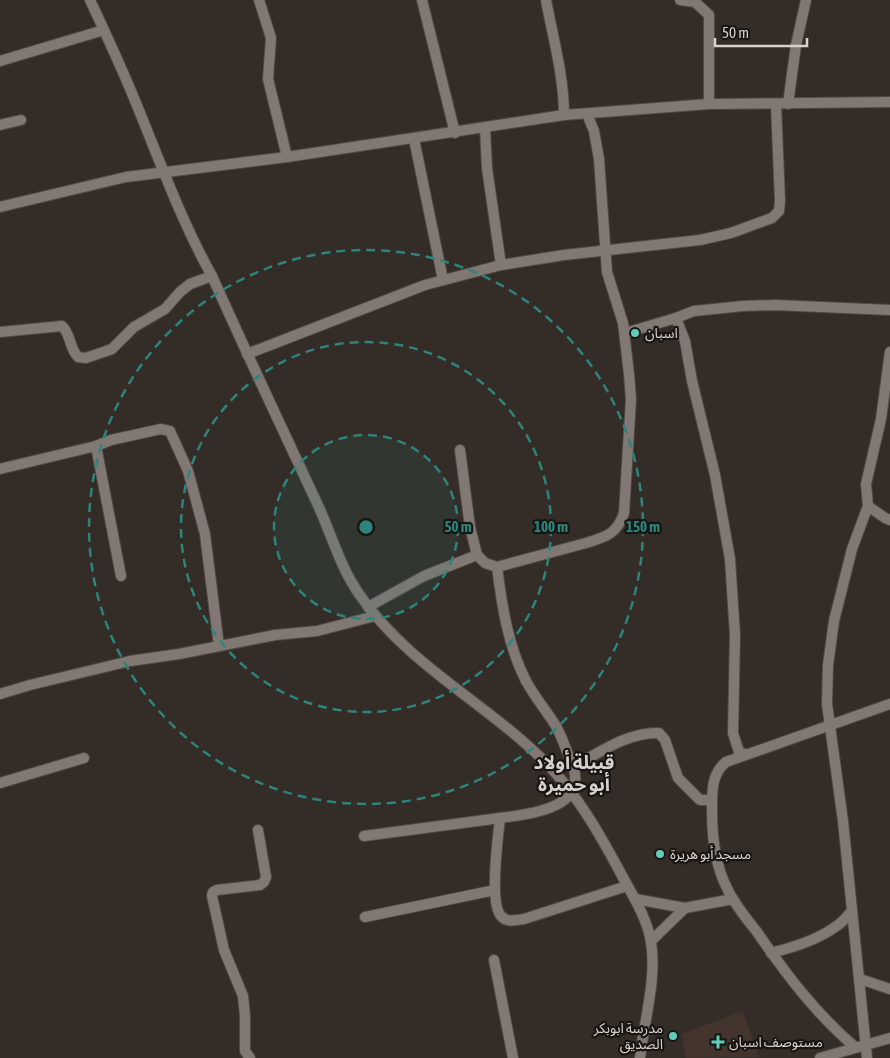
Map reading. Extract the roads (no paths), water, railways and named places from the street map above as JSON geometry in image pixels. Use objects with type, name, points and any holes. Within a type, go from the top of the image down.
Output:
[{"type":"street","points":[[90,0],[131,91],[162,172],[193,243],[212,276],[246,354],[318,504],[344,569],[368,607],[403,647],[532,750],[572,792],[596,827],[635,899],[651,941],[652,977],[640,1058]]},
{"type":"street","points":[[259,0],[271,38],[268,79],[287,157]]},
{"type":"street","points":[[422,0],[455,133]]},
{"type":"street","points":[[546,0],[559,63],[564,95],[564,115]]},
{"type":"street","points":[[680,0],[695,2],[709,16],[709,104]]},
{"type":"street","points":[[788,104],[796,45],[806,0]]},
{"type":"street","points":[[0,61],[104,30]]},
{"type":"street","points":[[0,207],[126,177],[287,157],[564,115],[709,104],[890,102]]},
{"type":"street","points":[[246,354],[425,285],[501,265],[564,255],[700,240],[731,233],[772,218],[779,211],[780,201],[776,104]]},
{"type":"street","points":[[460,450],[470,527],[478,555],[485,564],[497,567],[600,538],[614,531],[620,523],[626,500],[630,399],[625,333],[624,323],[606,272],[599,159],[594,131],[587,114]]},
{"type":"street","points":[[0,125],[21,120]]},
{"type":"street","points":[[485,128],[488,168],[501,265]]},
{"type":"street","points":[[414,139],[443,280]]},
{"type":"street","points":[[0,332],[62,326],[67,330],[72,351],[78,357],[86,358],[112,349],[134,327],[165,309],[190,284],[212,276]]},
{"type":"street","points":[[625,333],[694,311],[743,306],[776,305],[890,310]]},
{"type":"street","points":[[676,318],[684,341],[715,475],[728,549],[735,634],[734,733],[739,752],[745,754]]},
{"type":"street","points":[[867,1058],[861,1046],[860,979],[826,686],[834,622],[852,549],[868,506],[866,484],[881,419],[890,352]]},
{"type":"street","points":[[0,470],[96,446],[111,440],[166,429],[173,435],[188,471],[205,534],[219,646]]},
{"type":"street","points":[[96,446],[122,576]]},
{"type":"street","points":[[868,506],[890,520]]},
{"type":"street","points":[[368,607],[424,576],[478,555]]},
{"type":"street","points":[[364,836],[528,814],[562,802],[572,792],[576,778],[574,767],[555,724],[527,683],[509,636],[497,567]]},
{"type":"street","points":[[0,694],[39,682],[130,661],[275,635],[317,631],[375,616]]},
{"type":"street","points":[[861,1046],[838,1033],[811,1005],[794,985],[733,899],[723,878],[715,849],[712,800],[714,778],[719,767],[726,762],[890,704]]},
{"type":"street","points":[[574,767],[608,747],[638,734],[659,733],[665,740],[678,778],[700,800],[712,800]]},
{"type":"street","points":[[0,783],[84,758]]},
{"type":"street","points":[[500,818],[495,890],[500,914],[506,919],[512,921],[524,919],[628,886]]},
{"type":"street","points":[[250,1058],[245,1044],[243,996],[224,950],[212,896],[213,892],[217,890],[260,885],[264,882],[266,877],[258,830]]},
{"type":"street","points":[[365,917],[495,890]]},
{"type":"street","points":[[635,899],[685,908],[733,899]]},
{"type":"street","points":[[651,941],[685,908]]},
{"type":"street","points":[[771,953],[808,942],[839,925],[852,911]]},
{"type":"street","points":[[494,960],[513,1058]]},
{"type":"street","points":[[860,979],[890,989]]},
{"type":"street","points":[[820,1058],[890,1038]]},
{"type":"place","name":"اسبان","points":[[635,333]]},
{"type":"place","name":"مسجد أبو هريرة","points":[[660,854]]},
{"type":"place","name":"مدرسة ابوبكر الصديق","points":[[673,1036]]},
{"type":"place","name":"مستوصف اسبان","points":[[718,1042]]},
{"type":"district","name":"قبيلة أولاد أبو حميرة","points":[[574,773]]}]
